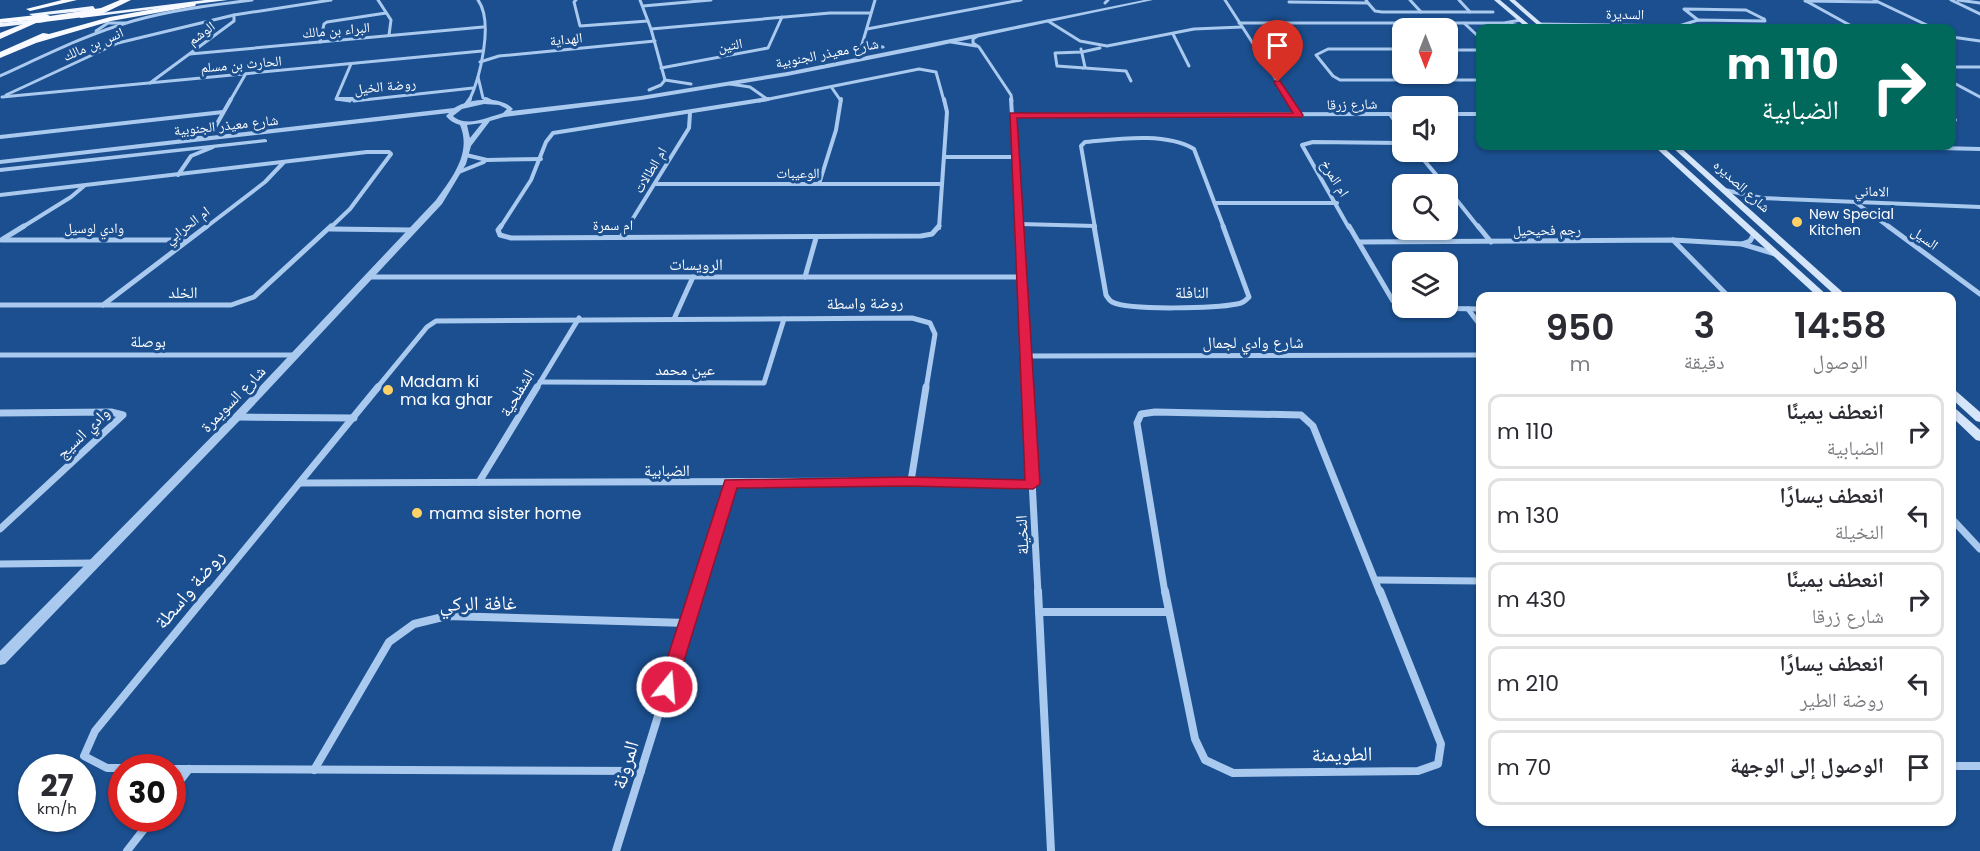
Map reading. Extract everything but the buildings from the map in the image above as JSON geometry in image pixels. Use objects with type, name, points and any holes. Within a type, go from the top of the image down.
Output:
[{"type":"highway","points":[[0,19],[73,0]]},
{"type":"highway","points":[[3,35],[88,0]]},
{"type":"highway","points":[[0,55],[93,15],[106,7],[127,0]]},
{"type":"highway","points":[[0,19],[42,19],[106,7],[191,2]]},
{"type":"highway","points":[[36,40],[110,19],[191,2]]},
{"type":"highway","points":[[106,7],[149,9]]},
{"type":"highway","points":[[0,48],[43,29],[49,23],[42,19]]},
{"type":"highway","points":[[0,43],[24,32],[3,35]]},
{"type":"main road","points":[[0,19],[162,0]]},
{"type":"main road","points":[[42,19],[224,0]]},
{"type":"main road","points":[[1497,0],[1526,24]]},
{"type":"main road","points":[[1512,0],[1542,24]]},
{"type":"main road","name":"شارع الصديره","points":[[1662,150],[1819,292]]},
{"type":"main road","name":"شارع الصديره","points":[[1680,150],[1837,292]]},
{"type":"main road","points":[[1956,397],[1980,418]]},
{"type":"main road","points":[[1956,415],[1980,437]]},
{"type":"street","points":[[0,76],[85,37],[105,24],[125,23],[181,10],[252,0]]},
{"type":"street","name":"الوشم","points":[[150,83],[234,21],[234,15],[331,0]]},
{"type":"street","points":[[378,0],[390,20],[389,36]]},
{"type":"street","points":[[465,106],[471,99],[478,77],[482,51],[485,11],[478,0]]},
{"type":"street","points":[[576,0],[574,2],[580,26],[648,21]]},
{"type":"street","points":[[640,0],[655,41],[665,80]]},
{"type":"street","points":[[643,6],[711,0]]},
{"type":"street","points":[[857,52],[862,45],[875,1],[883,0]]},
{"type":"street","points":[[867,29],[1021,0]]},
{"type":"street","points":[[910,42],[1119,0]]},
{"type":"street","name":"شارع معيذر الجنوبية","points":[[0,170],[238,136],[454,110],[465,106],[495,103],[507,110],[610,103],[758,79],[1151,0]]},
{"type":"street","points":[[1225,0],[1299,115]]},
{"type":"street","points":[[1410,0],[1421,12]]},
{"type":"street","points":[[1459,0],[1470,12]]},
{"type":"street","points":[[1804,0],[1875,1],[1924,24]]},
{"type":"street","points":[[1804,0],[1848,24]]},
{"type":"street","points":[[1951,0],[1980,14]]},
{"type":"street","points":[[1958,0],[1980,3]]},
{"type":"street","points":[[1289,2],[1367,1],[1378,11],[1493,12]]},
{"type":"street","name":"السديرة","points":[[1685,24],[1698,20],[1765,20],[1746,10],[1683,9],[1698,20]]},
{"type":"street","points":[[320,42],[324,24],[327,22],[386,13]]},
{"type":"street","points":[[651,29],[830,13],[870,14]]},
{"type":"street","name":"انس بن مالك","points":[[1,98],[118,43],[234,15]]},
{"type":"street","name":"التين","points":[[661,68],[768,48],[782,17]]},
{"type":"street","points":[[1239,22],[1464,23],[1521,20]]},
{"type":"street","points":[[1048,21],[1080,41],[1107,46]]},
{"type":"street","points":[[1504,22],[1513,24]]},
{"type":"street","points":[[1464,23],[1476,34]]},
{"type":"street","name":"البراء بن مالك","points":[[190,54],[483,27]]},
{"type":"street","points":[[1131,81],[1126,71],[1058,68],[1054,54],[1082,52],[1207,27],[1242,27]]},
{"type":"street","points":[[1173,34],[1189,66]]},
{"type":"street","points":[[979,35],[973,41],[979,47]]},
{"type":"street","points":[[1956,38],[1980,41]]},
{"type":"street","name":"الهداية","points":[[480,62],[500,56],[655,41]]},
{"type":"street","points":[[1080,41],[1085,67],[1083,68]]},
{"type":"street","points":[[940,43],[965,42],[979,47]]},
{"type":"street","points":[[862,45],[883,47]]},
{"type":"street","name":"شارع معيذر الجنوبية","points":[[846,55],[892,46]]},
{"type":"street","name":"النخيلة","points":[[979,47],[1011,95],[1013,115],[1051,851]]},
{"type":"street","points":[[1392,49],[1328,49],[1316,55],[1333,76],[1340,80],[1392,80]]},
{"type":"street","points":[[1458,50],[1476,50]]},
{"type":"street","name":"الحارث بن مسلم","points":[[1,98],[482,51]]},
{"type":"street","name":"شارع معيذر الجنوبية","points":[[507,110],[691,84],[836,57]]},
{"type":"street","name":"روضة الخيل","points":[[351,64],[336,99],[352,101],[473,88]]},
{"type":"street","points":[[1956,67],[1980,67]]},
{"type":"street","name":"ام سمرة","points":[[919,69],[936,72],[947,112],[939,229],[932,234],[921,236],[816,238],[511,238],[500,235],[498,230],[531,182],[548,136],[553,133],[690,113],[832,88],[919,69]]},
{"type":"street","points":[[188,159],[187,155],[177,146],[214,129],[245,75]]},
{"type":"street","points":[[478,77],[483,98],[495,103]]},
{"type":"street","points":[[752,88],[752,83],[758,79]]},
{"type":"street","points":[[665,80],[691,84]]},
{"type":"street","points":[[649,90],[659,87],[665,80]]},
{"type":"street","points":[[1458,80],[1476,80]]},
{"type":"street","points":[[730,84],[752,88],[767,99]]},
{"type":"street","points":[[1956,84],[1980,97]]},
{"type":"street","points":[[819,184],[836,130],[841,99],[832,88]]},
{"type":"street","points":[[450,119],[449,115],[454,110]]},
{"type":"street","points":[[387,127],[450,119],[462,122],[487,121],[507,110]]},
{"type":"street","points":[[0,137],[223,112]]},
{"type":"street","name":"ام الطالات","points":[[621,237],[688,128],[692,120],[690,113]]},
{"type":"street","name":"شارع زرقا","points":[[1013,115],[1390,114]]},
{"type":"street","points":[[1458,114],[1476,114]]},
{"type":"street","name":"شارع السويمرة","points":[[0,660],[237,417],[439,202],[459,172],[467,150],[487,121]]},
{"type":"street","points":[[462,122],[467,150],[477,159],[541,159]]},
{"type":"street","points":[[214,129],[218,134],[238,136]]},
{"type":"street","name":"شارع معيذر الجنوبية","points":[[0,162],[273,140]]},
{"type":"street","name":"النافلة","points":[[1172,141],[1186,143],[1194,149],[1215,203],[1248,292],[1249,297],[1246,301],[1238,304],[1114,303],[1106,295],[1081,146],[1085,142],[1172,141]]},
{"type":"street","name":"ام المرخ","points":[[1392,143],[1319,142],[1302,145],[1392,298]]},
{"type":"street","points":[[178,175],[188,159],[215,146]]},
{"type":"street","points":[[1956,148],[1980,149]]},
{"type":"street","name":"الخلد","points":[[0,195],[380,151],[391,154],[350,209],[254,297],[245,302],[231,305],[0,305]]},
{"type":"street","points":[[944,157],[1016,157]]},
{"type":"street","points":[[459,172],[473,164],[497,160]]},
{"type":"street","name":"ام الحرابي","points":[[102,305],[265,182],[284,162]]},
{"type":"street","points":[[1425,162],[1436,174]]},
{"type":"street","name":"الوعيبات","points":[[655,184],[942,184]]},
{"type":"street","points":[[1,241],[71,197],[84,186]]},
{"type":"street","name":"الاماني","points":[[1725,190],[1762,198],[1980,207]]},
{"type":"street","name":"الاماني","points":[[1740,204],[1762,198]]},
{"type":"street","points":[[1458,202],[1491,243]]},
{"type":"street","name":"السيل","points":[[1855,202],[1980,294]]},
{"type":"street","points":[[1215,203],[1337,203]]},
{"type":"street","points":[[1020,224],[1095,226]]},
{"type":"street","points":[[330,229],[412,230]]},
{"type":"street","name":"رجم فحيحيل","points":[[1360,242],[1491,243],[1672,240],[1736,243],[1747,242],[1754,234]]},
{"type":"street","points":[[805,277],[816,238]]},
{"type":"street","name":"وادي لوسيل","points":[[1,241],[186,240]]},
{"type":"street","points":[[1672,240],[1725,292]]},
{"type":"street","name":"رجم فحيحيل","points":[[1736,243],[1779,256]]},
{"type":"street","name":"الرويسات","points":[[370,277],[1022,277]]},
{"type":"street","points":[[674,319],[693,278]]},
{"type":"street","points":[[0,311],[8,306]]},
{"type":"street","name":"ام المرخ","points":[[1458,309],[1476,309]]},
{"type":"street","points":[[1468,309],[1476,320]]},
{"type":"street","name":"روضة واسطة","points":[[108,768],[84,756],[95,731],[427,327],[435,321],[579,318],[912,318],[930,323],[935,334],[910,482]]},
{"type":"street","name":"الشفلحية","points":[[479,483],[579,318]]},
{"type":"street","name":"عين محمد","points":[[540,382],[764,383],[784,319]]},
{"type":"street","name":"بوصلة","points":[[0,355],[296,355]]},
{"type":"street","name":"شارع وادي لجمال","points":[[1026,356],[1476,355]]},
{"type":"street","name":"وادي السيج","points":[[0,413],[111,412],[123,415],[0,529]]},
{"type":"street","name":"الطويمنة","points":[[1155,412],[1301,415],[1313,426],[1377,580],[1441,744],[1438,764],[1418,771],[1233,773],[1205,760],[1195,739],[1168,612],[1137,423],[1141,414],[1155,412]]},
{"type":"street","points":[[237,417],[354,418]]},
{"type":"street","name":"الضبابية","points":[[301,483],[910,482],[1033,484]]},
{"type":"street","name":"المرونة","points":[[616,851],[731,483]]},
{"type":"street","points":[[1956,527],[1980,549]]},
{"type":"street","points":[[0,564],[97,563]]},
{"type":"street","points":[[1377,580],[1476,581]]},
{"type":"street","points":[[1039,612],[1168,612]]},
{"type":"street","name":"غافة الركي","points":[[314,770],[389,642],[414,624],[447,616],[687,623]]},
{"type":"street","points":[[1956,766],[1980,766]]},
{"type":"street","points":[[186,773],[189,769],[641,771]]},
{"type":"street","points":[[127,851],[142,832]]},
{"type":"place","name":"New Special Kitchen","points":[[1797,222]]},
{"type":"place","name":"Madam ki ma ka ghar","points":[[388,390]]},
{"type":"place","name":"mama sister home","points":[[417,513]]},
{"type":"route","points":[[667,687],[731,483],[1033,484],[1013,115],[1299,115],[1278,82]]}]
